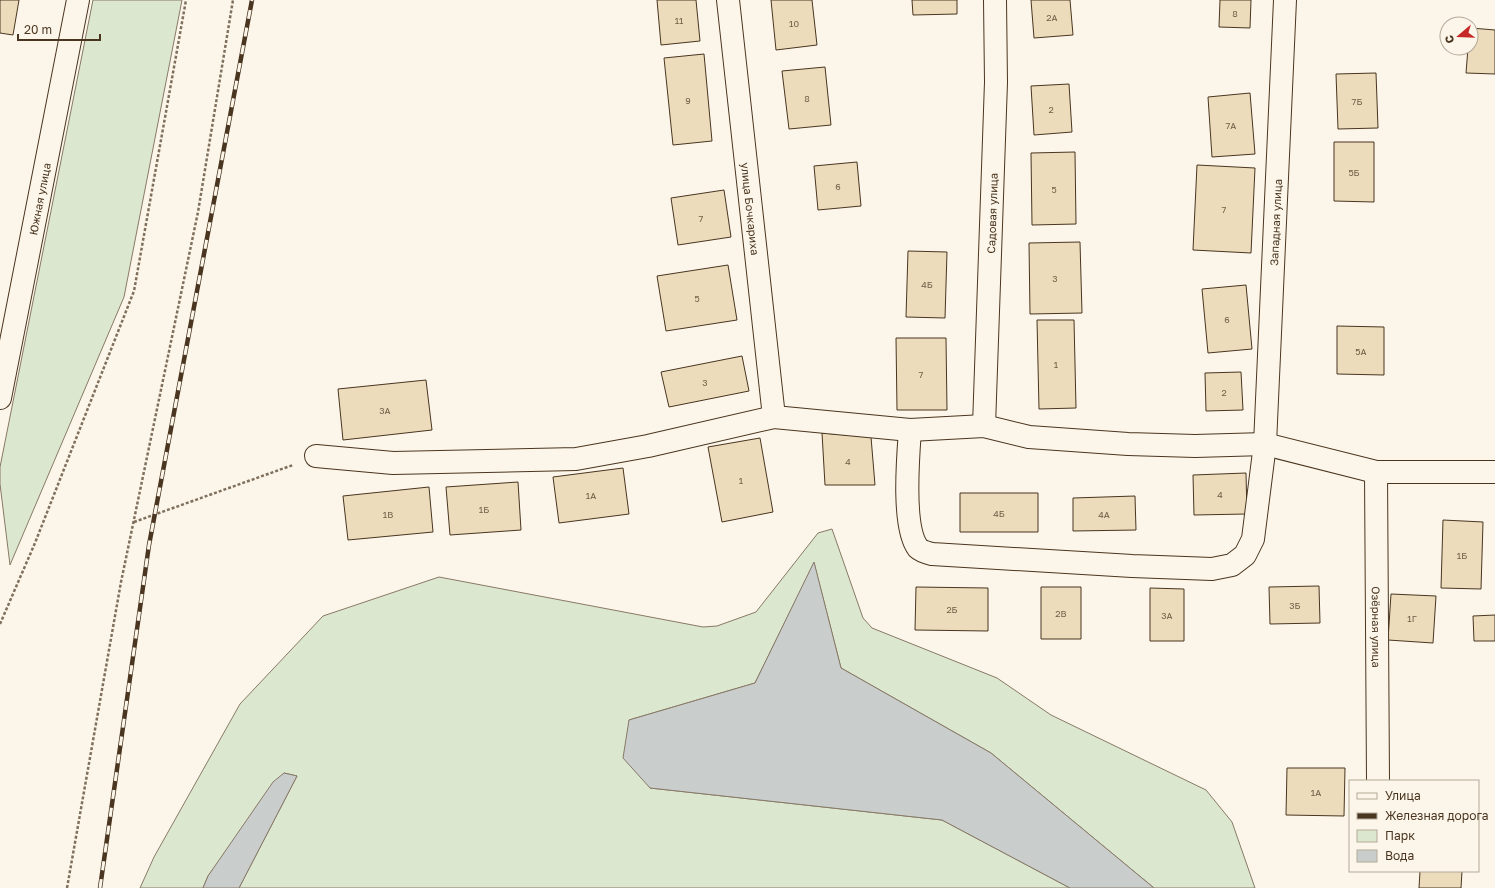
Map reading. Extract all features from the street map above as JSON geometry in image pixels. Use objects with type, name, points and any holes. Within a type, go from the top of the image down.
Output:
[{"type":"street","name":"Южная улица","points":[[0,398],[78,0]]},
{"type":"street","name":"улица Бочкариха","points":[[728,0],[774,417]]},
{"type":"street","name":"Садовая улица","points":[[984,426],[996,82],[995,0]]},
{"type":"street","name":"Западная улица","points":[[910,430],[907,489],[911,535],[919,549],[932,554],[1132,566],[1212,569],[1232,564],[1245,555],[1253,539],[1265,444],[1285,0]]},
{"type":"street","points":[[316,456],[393,463],[576,459],[648,446],[774,417],[910,430],[984,426],[1029,436],[1128,444],[1195,446],[1265,444],[1376,472],[1495,472]]},
{"type":"street","name":"Озёрная улица","points":[[1376,472],[1378,780]]},
{"type":"path","points":[[0,624],[35,543],[134,291],[186,0]]},
{"type":"path","points":[[67,888],[121,582],[198,212],[233,0]]},
{"type":"path","points":[[134,522],[241,485],[316,456]]},
{"type":"green space","points":[[93,0],[182,0],[124,297],[10,565],[0,484],[0,467]]},
{"type":"green space","points":[[832,529],[863,618],[872,628],[997,678],[1051,715],[1206,790],[1232,822],[1255,888],[1154,888],[991,753],[841,668],[814,563],[755,683],[629,720],[650,788],[942,820],[1070,888],[239,888],[297,776],[284,773],[208,876],[203,888],[140,888],[154,857],[240,704],[323,616],[439,577],[703,627],[717,626],[756,612],[818,533]]},
{"type":"water","points":[[814,562],[841,668],[991,753],[1154,888],[1070,888],[942,820],[650,788],[623,758],[629,720],[755,683]]},
{"type":"water","points":[[284,773],[297,776],[239,888],[203,888],[208,876],[273,782]]},
{"type":"building","points":[[0,0],[19,0],[13,35],[0,33]]},
{"type":"building","points":[[657,0],[696,0],[700,41],[661,45]]},
{"type":"building","points":[[771,0],[812,0],[817,45],[776,50]]},
{"type":"building","points":[[912,0],[957,0],[957,14],[913,15]]},
{"type":"building","points":[[1031,0],[1070,0],[1073,35],[1034,38]]},
{"type":"building","points":[[1220,0],[1251,0],[1250,28],[1219,27]]},
{"type":"building","points":[[1479,29],[1495,30],[1495,74],[1466,73],[1467,56],[1479,56]]},
{"type":"building","points":[[704,54],[712,141],[673,145],[664,58]]},
{"type":"building","points":[[825,67],[831,125],[789,129],[782,71]]},
{"type":"building","points":[[1376,73],[1378,128],[1338,129],[1336,74]]},
{"type":"building","points":[[1069,84],[1072,132],[1034,135],[1031,86]]},
{"type":"building","points":[[1250,93],[1255,154],[1212,157],[1208,97]]},
{"type":"building","points":[[1334,142],[1374,142],[1374,202],[1334,201]]},
{"type":"building","points":[[1075,152],[1076,224],[1032,225],[1031,153]]},
{"type":"building","points":[[857,162],[861,206],[818,210],[814,166]]},
{"type":"building","points":[[1197,165],[1255,168],[1251,253],[1193,250]]},
{"type":"building","points":[[724,190],[731,237],[678,245],[671,198]]},
{"type":"building","points":[[1080,242],[1082,313],[1030,314],[1029,243]]},
{"type":"building","points":[[908,251],[947,252],[945,318],[906,317]]},
{"type":"building","points":[[728,265],[737,320],[666,331],[657,276]]},
{"type":"building","points":[[1246,285],[1252,349],[1208,353],[1202,289]]},
{"type":"building","points":[[1037,320],[1074,320],[1076,408],[1039,409]]},
{"type":"building","points":[[1337,326],[1384,327],[1384,375],[1337,374]]},
{"type":"building","points":[[896,338],[946,338],[947,410],[897,410]]},
{"type":"building","points":[[742,356],[749,391],[669,407],[661,372]]},
{"type":"building","points":[[1241,372],[1243,410],[1206,411],[1205,373]]},
{"type":"building","points":[[426,380],[432,430],[343,440],[338,389]]},
{"type":"building","points":[[822,433],[871,437],[875,485],[825,485]]},
{"type":"building","points":[[760,438],[773,512],[722,522],[708,447]]},
{"type":"building","points":[[623,468],[629,514],[559,523],[553,477]]},
{"type":"building","points":[[1246,473],[1247,514],[1194,515],[1193,475]]},
{"type":"building","points":[[518,482],[521,530],[450,535],[446,487]]},
{"type":"building","points":[[429,487],[433,532],[348,540],[343,496]]},
{"type":"building","points":[[960,493],[1038,493],[1038,532],[960,532]]},
{"type":"building","points":[[1135,496],[1136,530],[1073,531],[1073,498]]},
{"type":"building","points":[[1443,520],[1483,522],[1481,589],[1441,588]]},
{"type":"building","points":[[1319,586],[1320,623],[1270,624],[1269,587]]},
{"type":"building","points":[[916,587],[988,588],[988,631],[915,630]]},
{"type":"building","points":[[1041,587],[1081,587],[1081,639],[1041,639]]},
{"type":"building","points":[[1150,588],[1184,589],[1184,641],[1150,641]]},
{"type":"building","points":[[1391,594],[1436,596],[1433,643],[1388,640]]},
{"type":"building","points":[[1495,615],[1495,641],[1474,641],[1473,616]]},
{"type":"building","points":[[1287,768],[1345,768],[1344,816],[1286,815]]},
{"type":"building","points":[[1420,872],[1462,872],[1461,888],[1419,888]]},
{"type":"railway","points":[[100,888],[149,545],[252,0]]}]
